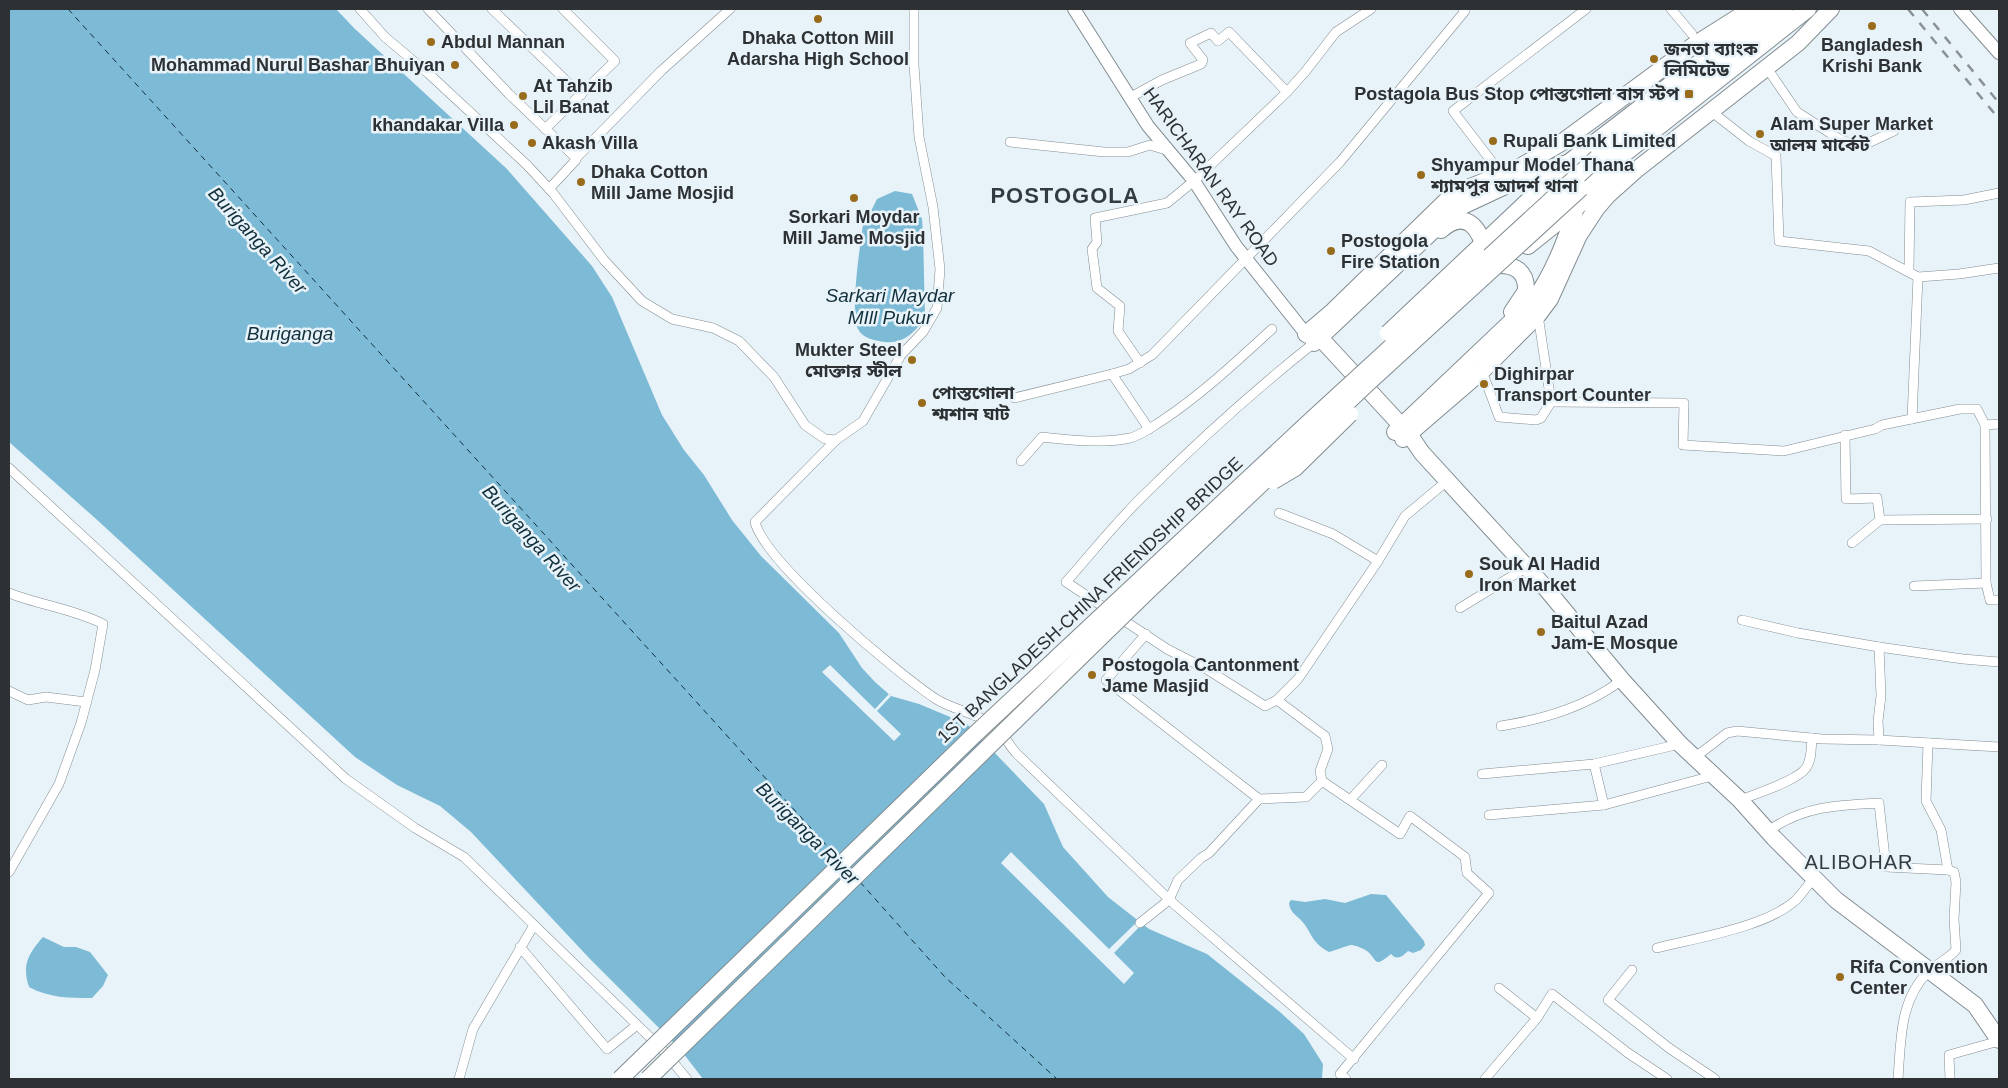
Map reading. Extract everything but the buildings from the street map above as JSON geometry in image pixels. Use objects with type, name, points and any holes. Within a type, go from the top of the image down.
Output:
[{"type":"highway","points":[[1316,339],[1333,311],[1446,201],[1466,189],[1502,175],[1561,143],[1694,44],[1751,9]]},
{"type":"highway","points":[[1491,259],[1568,163],[1705,58],[1762,9]]},
{"type":"highway","name":"1ST BANGLADESH-CHINA FRIENDSHIP BRIDGE","points":[[620,1079],[972,737],[1242,493],[1596,158],[1785,9]]},
{"type":"highway","points":[[1242,493],[1272,442],[1491,259],[1577,206],[1758,64],[1813,15],[1831,9]]},
{"type":"highway","points":[[1398,429],[1482,370],[1538,315],[1550,299],[1579,235],[1596,209],[1636,170],[1798,43],[1813,15]]},
{"type":"highway","name":"1ST BANGLADESH-CHINA FRIENDSHIP BRIDGE","points":[[1491,259],[1580,188],[1813,15]]},
{"type":"highway","points":[[1316,339],[1456,209],[1535,172],[1596,158]]},
{"type":"highway","points":[[1398,429],[1528,308],[1546,284],[1577,206],[1580,188]]},
{"type":"highway","points":[[1316,339],[1445,226],[1460,221],[1475,226],[1491,259],[1520,270],[1524,278],[1526,291],[1520,303],[1398,429]]},
{"type":"highway","points":[[1316,339],[1542,585],[1622,680],[1680,744],[1712,776],[1740,800],[1836,900],[1975,1005],[1999,1041]]},
{"type":"highway","name":"1ST BANGLADESH-CHINA FRIENDSHIP BRIDGE","points":[[648,1079],[1242,493]]},
{"type":"main road","name":"HARICHARAN RAY ROAD","points":[[1074,9],[1148,126],[1166,150],[1194,181],[1236,246],[1248,258],[1290,313],[1316,339]]},
{"type":"main road","points":[[1960,9],[1999,53]]},
{"type":"street","points":[[360,9],[385,36],[496,134],[549,189],[580,232],[642,301],[672,319],[713,328],[739,341],[774,377],[805,425],[825,439],[836,440]]},
{"type":"street","points":[[430,9],[545,129],[576,158]]},
{"type":"street","points":[[492,9],[581,96]]},
{"type":"street","points":[[545,129],[615,61],[563,9]]},
{"type":"street","points":[[549,189],[576,158],[661,71],[730,9]]},
{"type":"street","points":[[914,9],[914,65],[918,137],[933,207],[940,269],[937,308],[923,332],[901,355],[863,421],[836,440],[755,522],[758,533],[779,560],[868,647],[937,700],[994,726],[1016,753],[1168,900],[1354,1058]]},
{"type":"street","points":[[1140,363],[1118,331],[1120,306],[1097,288],[1092,249],[1097,242],[1095,218],[1167,203],[1194,181],[1287,92],[1336,32],[1371,9]]},
{"type":"street","points":[[1014,398],[1112,374],[1140,363],[1152,355],[1340,162],[1465,12],[1462,9]]},
{"type":"street","points":[[1502,175],[1453,111],[1586,9]]},
{"type":"street","points":[[1671,9],[1692,34]]},
{"type":"street","points":[[1131,97],[1162,80],[1201,64],[1203,60],[1190,43],[1211,33],[1218,41],[1230,32],[1287,92]]},
{"type":"street","points":[[1767,68],[1786,100],[1797,112],[1841,140],[1864,145],[1894,131]]},
{"type":"street","points":[[1712,112],[1749,141],[1776,156],[1779,241],[1869,251],[1909,270],[1918,277],[1999,268]]},
{"type":"street","points":[[1010,142],[1104,152],[1128,152],[1150,145],[1166,150]]},
{"type":"street","points":[[1909,270],[1910,202],[1964,200],[1999,193]]},
{"type":"street","points":[[1912,419],[1918,277]]},
{"type":"street","points":[[1482,370],[1499,418],[1536,420],[1541,418],[1551,402],[1538,315]]},
{"type":"street","points":[[1021,461],[1042,438],[1086,442],[1132,438],[1149,429],[1218,379],[1272,329]]},
{"type":"street","points":[[1316,339],[1255,390],[1189,450],[1139,500],[1066,582],[1167,649],[1208,670],[1265,706],[1276,700],[1298,679],[1378,561],[1405,516],[1447,481]]},
{"type":"street","points":[[1112,374],[1149,429]]},
{"type":"street","points":[[1551,402],[1684,403],[1683,445],[1784,451],[1960,408],[1978,410],[1985,425],[1986,583],[1990,600],[1999,600]]},
{"type":"street","points":[[1985,425],[1999,424]]},
{"type":"street","points":[[1845,435],[1846,499],[1878,498],[1880,520]]},
{"type":"street","points":[[9,468],[346,779],[415,828],[464,857],[661,1048],[687,1079]]},
{"type":"street","points":[[1279,513],[1334,534],[1378,561]]},
{"type":"street","points":[[1852,543],[1880,520],[1987,520]]},
{"type":"street","points":[[1460,608],[1525,568]]},
{"type":"street","points":[[1914,586],[1986,583]]},
{"type":"street","points":[[9,592],[50,608],[91,618],[103,624],[86,702],[59,784],[9,872]]},
{"type":"street","points":[[1742,620],[1798,633],[1879,648],[1999,662]]},
{"type":"street","points":[[1146,634],[1106,680],[1259,799],[1306,797],[1322,781]]},
{"type":"street","points":[[1879,648],[1881,696],[1878,721],[1879,740]]},
{"type":"street","points":[[1501,726],[1531,722],[1570,709],[1606,692],[1622,680]]},
{"type":"street","points":[[9,691],[28,700],[46,697],[86,702]]},
{"type":"street","points":[[1276,700],[1325,736],[1328,749],[1320,771],[1322,781],[1400,834],[1410,816],[1466,857],[1467,873],[1489,893],[1340,1074],[1346,1079]]},
{"type":"street","points":[[1694,758],[1727,733],[1737,731],[1812,738],[1999,747]]},
{"type":"street","points":[[1740,800],[1787,781],[1805,769],[1811,756],[1812,738]]},
{"type":"street","points":[[1482,774],[1594,764],[1680,744]]},
{"type":"street","points":[[1928,744],[1926,801],[1942,830],[1948,870]]},
{"type":"street","points":[[1594,764],[1604,805]]},
{"type":"street","points":[[1350,799],[1382,765]]},
{"type":"street","points":[[1489,815],[1604,805],[1712,776]]},
{"type":"street","points":[[1140,923],[1168,900],[1178,880],[1201,858],[1210,853],[1259,799]]},
{"type":"street","points":[[1768,831],[1786,818],[1826,806],[1879,803],[1886,867],[1948,870],[1954,872],[1956,882],[1954,919],[1956,950],[1947,960],[1930,970],[1912,992],[1904,1014],[1898,1079]]},
{"type":"street","points":[[1657,948],[1741,927],[1762,919],[1796,900],[1814,878]]},
{"type":"street","points":[[459,1079],[473,1029],[534,924]]},
{"type":"street","points":[[520,947],[608,1050],[637,1025]]},
{"type":"street","points":[[1632,970],[1608,1000],[1669,1048],[1714,1079]]},
{"type":"street","points":[[1499,988],[1536,1018]]},
{"type":"street","points":[[1485,1079],[1536,1018],[1552,994],[1628,1053],[1667,1079]]},
{"type":"street","points":[[1950,1079],[1949,1055],[1999,1041]]},
{"type":"street","points":[[629,1079],[661,1048]]},
{"type":"water","name":"Buriganga","points":[[9,9],[336,9],[355,29],[507,169],[592,266],[612,297],[662,415],[684,450],[704,475],[732,520],[761,556],[839,633],[862,668],[891,696],[919,704],[967,724],[1044,804],[1063,847],[1108,897],[1149,929],[1207,954],[1280,1012],[1304,1034],[1323,1064],[1322,1079],[703,1079],[680,1049],[591,960],[471,832],[440,806],[397,785],[355,757],[95,518],[9,442]]},
{"type":"water","name":"Sarkari Maydar MIll Pukur","points":[[895,191],[912,194],[922,219],[925,317],[908,336],[898,341],[885,342],[866,337],[858,329],[855,290],[865,210],[872,209],[877,199]]},
{"type":"water","points":[[1371,894],[1386,895],[1424,941],[1425,945],[1421,950],[1413,953],[1408,951],[1398,957],[1391,954],[1378,962],[1366,950],[1353,945],[1329,952],[1314,940],[1303,922],[1291,910],[1289,903],[1291,900],[1305,902],[1325,899],[1345,903]]},
{"type":"water","points":[[43,937],[64,947],[76,947],[90,952],[108,975],[103,986],[92,998],[52,995],[29,987],[26,966],[30,954]]},
{"type":"pier","points":[[830,665],[875,709],[889,694],[891,696],[877,711],[901,734],[894,741],[822,672]]},
{"type":"pier","points":[[1011,852],[1109,949],[1138,921],[1142,924],[1114,953],[1134,973],[1124,984],[1001,863]]},
{"type":"ferry route","points":[[68,9],[837,857]]},
{"type":"ferry route","points":[[860,882],[945,977],[1057,1079]]},
{"type":"railway","points":[[1908,9],[1999,119]]},
{"type":"railway","points":[[1922,9],[1999,103]]},
{"type":"place","name":"Dhaka Cotton Mill Adarsha High School","points":[[818,19]]},
{"type":"place","name":"Bangladesh Krishi Bank","points":[[1872,26]]},
{"type":"place","name":"Abdul Mannan","points":[[431,42]]},
{"type":"place","name":"জনতা ব্যাংক লিমিটেড","points":[[1654,59]]},
{"type":"place","name":"Mohammad Nurul Bashar Bhuiyan","points":[[455,65]]},
{"type":"place","name":"Postagola Bus Stop পোস্তগোলা বাস স্টপ","points":[[1689,94]]},
{"type":"place","name":"At Tahzib Lil Banat","points":[[523,96]]},
{"type":"place","name":"khandakar Villa","points":[[514,125]]},
{"type":"place","name":"Alam Super Market আলম মার্কেট","points":[[1760,134]]},
{"type":"place","name":"Rupali Bank Limited","points":[[1493,141]]},
{"type":"place","name":"Akash Villa","points":[[532,143]]},
{"type":"place","name":"Shyampur Model Thana শ্যামপুর আদর্শ থানা","points":[[1421,175]]},
{"type":"place","name":"Dhaka Cotton Mill Jame Mosjid","points":[[581,182]]},
{"type":"place","name":"Sorkari Moydar Mill Jame Mosjid","points":[[854,198]]},
{"type":"place","name":"Postogola Fire Station","points":[[1331,251]]},
{"type":"place","name":"Mukter Steel মোক্তার স্টীল","points":[[912,360]]},
{"type":"place","name":"Dighirpar Transport Counter","points":[[1484,384]]},
{"type":"place","name":"পোস্তগোলা শ্মশান ঘাট","points":[[922,403]]},
{"type":"place","name":"Souk Al Hadid Iron Market","points":[[1469,574]]},
{"type":"place","name":"Baitul Azad Jam-E Mosque","points":[[1541,632]]},
{"type":"place","name":"Postogola Cantonment Jame Masjid","points":[[1092,675]]},
{"type":"place","name":"Rifa Convention Center","points":[[1840,977]]},
{"type":"district","name":"POSTOGOLA","points":[[1065,195]]},
{"type":"district","name":"ALIBOHAR","points":[[1859,862]]},
{"type":"water label","name":"Buriganga River","points":[[258,240]]},
{"type":"water label","name":"Buriganga River","points":[[532,538]]},
{"type":"water label","name":"Buriganga River","points":[[808,833]]}]
